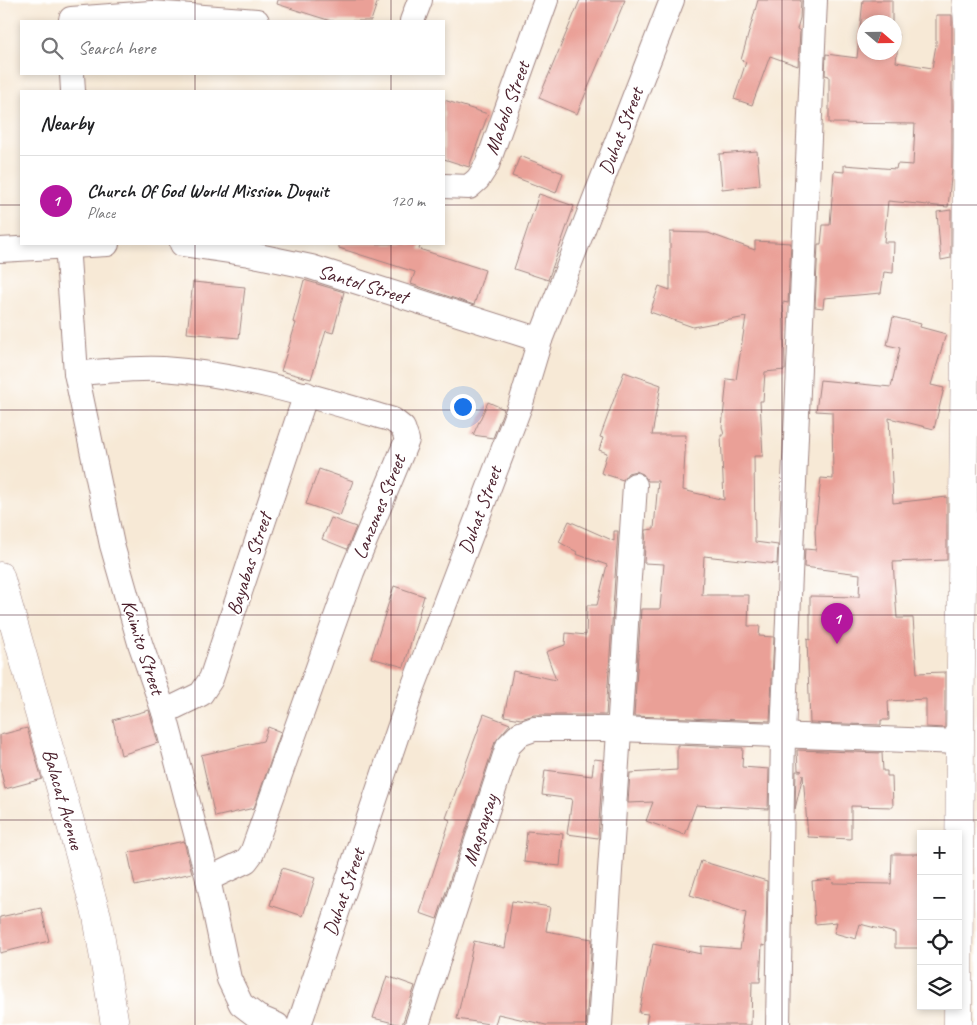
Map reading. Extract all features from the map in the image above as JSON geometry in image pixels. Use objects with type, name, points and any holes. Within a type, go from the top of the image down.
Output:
[{"type":"street","points":[[412,20],[420,0]]},
{"type":"street","name":"Mabolo Street","points":[[445,186],[468,187],[478,179],[487,165],[546,0]]},
{"type":"street","name":"Duhat Street","points":[[300,1025],[412,690],[521,403],[540,340],[672,0]]},
{"type":"street","points":[[778,1025],[783,735],[815,0]]},
{"type":"street","points":[[958,1025],[969,33],[966,0]]},
{"type":"street","points":[[70,13],[151,13],[244,20]]},
{"type":"street","points":[[72,75],[73,90]]},
{"type":"street","points":[[0,250],[56,245]]},
{"type":"street","name":"Kaimito Street","points":[[67,245],[76,373],[112,545],[140,643],[164,712],[208,879],[229,979],[241,1004],[258,1017],[277,1025]]},
{"type":"street","name":"Santol Street","points":[[189,245],[249,254],[311,268],[540,340]]},
{"type":"street","name":"Lanzones Street","points":[[76,373],[162,368],[220,376],[306,394],[393,420],[404,428],[407,440],[352,572],[252,853],[241,864],[208,879]]},
{"type":"street","name":"Bayabas Street","points":[[164,712],[201,694],[211,679],[306,394]]},
{"type":"street","points":[[600,1025],[635,486]]},
{"type":"street","name":"Balacat Avenue","points":[[0,576],[97,916],[115,1025]]},
{"type":"street","name":"Magsaysay","points":[[417,1025],[508,746],[520,734],[534,729],[619,729],[960,742]]},
{"type":"building","points":[[278,0],[378,0],[371,20],[328,20],[277,4]]},
{"type":"building","points":[[580,0],[625,0],[577,114],[539,98]]},
{"type":"building","points":[[758,0],[801,0],[797,29],[800,31],[798,66],[770,56],[752,105],[734,99],[746,62],[741,60]]},
{"type":"building","points":[[863,0],[892,0],[892,15],[861,15]]},
{"type":"building","points":[[936,15],[952,15],[952,168],[948,207],[888,201],[884,242],[894,242],[893,273],[884,272],[881,293],[824,298],[823,308],[815,307],[818,244],[821,244],[823,225],[830,225],[834,171],[844,172],[844,165],[896,169],[897,164],[913,165],[915,124],[829,123],[829,76],[825,75],[826,54],[857,58],[857,60],[896,60],[896,62],[932,68],[936,45]]},
{"type":"building","points":[[445,100],[488,114],[469,167],[445,159]]},
{"type":"building","points":[[757,151],[760,185],[722,189],[719,154]]},
{"type":"building","points":[[520,156],[563,173],[556,193],[512,176]]},
{"type":"building","points":[[539,194],[574,206],[548,280],[514,269]]},
{"type":"building","points":[[951,210],[951,258],[941,260],[937,212]]},
{"type":"building","points":[[670,232],[708,233],[755,250],[755,241],[791,243],[788,303],[783,302],[785,370],[765,372],[763,401],[760,401],[763,456],[754,456],[755,542],[778,545],[777,564],[704,556],[702,595],[749,595],[748,626],[760,626],[759,636],[774,637],[770,721],[634,716],[641,609],[660,609],[664,564],[644,563],[646,530],[654,529],[658,481],[648,481],[643,474],[636,471],[628,473],[623,480],[601,473],[607,453],[599,450],[603,438],[600,437],[624,372],[661,385],[652,435],[686,435],[683,490],[724,500],[721,435],[724,435],[722,427],[727,379],[736,380],[746,317],[693,327],[650,312],[659,286],[670,290]]},
{"type":"building","points":[[339,245],[421,245],[419,249],[485,270],[474,305],[411,284],[415,272],[339,248]]},
{"type":"building","points":[[304,280],[344,292],[333,333],[326,331],[311,379],[281,371],[296,323],[293,322]]},
{"type":"building","points":[[193,282],[245,287],[239,338],[187,333]]},
{"type":"building","points":[[893,317],[921,324],[920,327],[946,334],[931,385],[944,388],[934,429],[889,418],[893,503],[947,497],[947,560],[893,562],[897,618],[913,618],[917,673],[945,672],[945,728],[926,727],[926,699],[888,701],[889,720],[881,720],[881,725],[810,723],[807,639],[810,640],[810,596],[859,597],[860,574],[804,567],[805,549],[816,550],[815,531],[821,478],[833,479],[832,412],[816,411],[820,380],[891,387],[900,348],[887,345]]},
{"type":"building","points":[[488,402],[504,409],[493,438],[473,435]]},
{"type":"building","points":[[319,469],[353,481],[340,516],[306,504]]},
{"type":"building","points":[[331,518],[356,527],[347,549],[322,539]]},
{"type":"building","points":[[569,521],[614,541],[614,531],[618,531],[606,715],[534,715],[521,719],[504,716],[513,671],[556,680],[546,652],[565,645],[566,633],[586,635],[587,605],[597,605],[607,565],[576,554],[577,552],[559,542]]},
{"type":"building","points":[[394,586],[424,596],[404,667],[371,658]]},
{"type":"building","points":[[149,710],[158,743],[121,755],[113,720]]},
{"type":"building","points":[[484,714],[510,724],[495,742],[437,919],[420,913],[450,820],[446,818]]},
{"type":"building","points":[[268,727],[281,732],[254,808],[215,817],[201,755],[263,741]]},
{"type":"building","points":[[27,728],[42,779],[5,789],[0,768],[0,735]]},
{"type":"building","points":[[677,745],[743,748],[742,767],[769,769],[768,809],[696,805],[685,835],[646,821],[653,802],[628,803],[630,773],[677,770]]},
{"type":"building","points":[[797,750],[882,753],[883,771],[887,771],[887,776],[892,776],[893,807],[851,806],[851,839],[808,837],[803,775],[795,809],[796,771],[802,771],[798,770]]},
{"type":"building","points":[[594,759],[603,760],[598,838],[567,834],[572,799],[542,795],[545,770],[592,776]]},
{"type":"building","points":[[527,831],[563,834],[560,866],[524,862]]},
{"type":"building","points":[[184,841],[192,873],[135,886],[128,853]]},
{"type":"building","points":[[892,854],[917,854],[917,948],[895,948],[895,933],[860,924],[856,939],[834,933],[837,922],[815,924],[812,881],[832,879],[833,883],[891,884]]},
{"type":"building","points":[[701,861],[767,881],[766,943],[765,946],[762,945],[760,982],[752,982],[751,1025],[646,1025],[648,1014],[639,1013],[653,944],[701,954],[701,946],[740,949],[746,913],[690,895]]},
{"type":"building","points":[[282,868],[315,878],[303,916],[270,905]]},
{"type":"building","points":[[512,901],[550,907],[546,931],[592,939],[586,1025],[546,1025],[498,1014],[495,1025],[457,1019],[474,941],[505,948]]},
{"type":"building","points":[[41,908],[49,941],[0,953],[0,917]]},
{"type":"building","points":[[387,976],[415,986],[402,1025],[373,1018]]},
{"type":"place","name":"Church Of God World Mission Duquit","points":[[837,644]]}]
